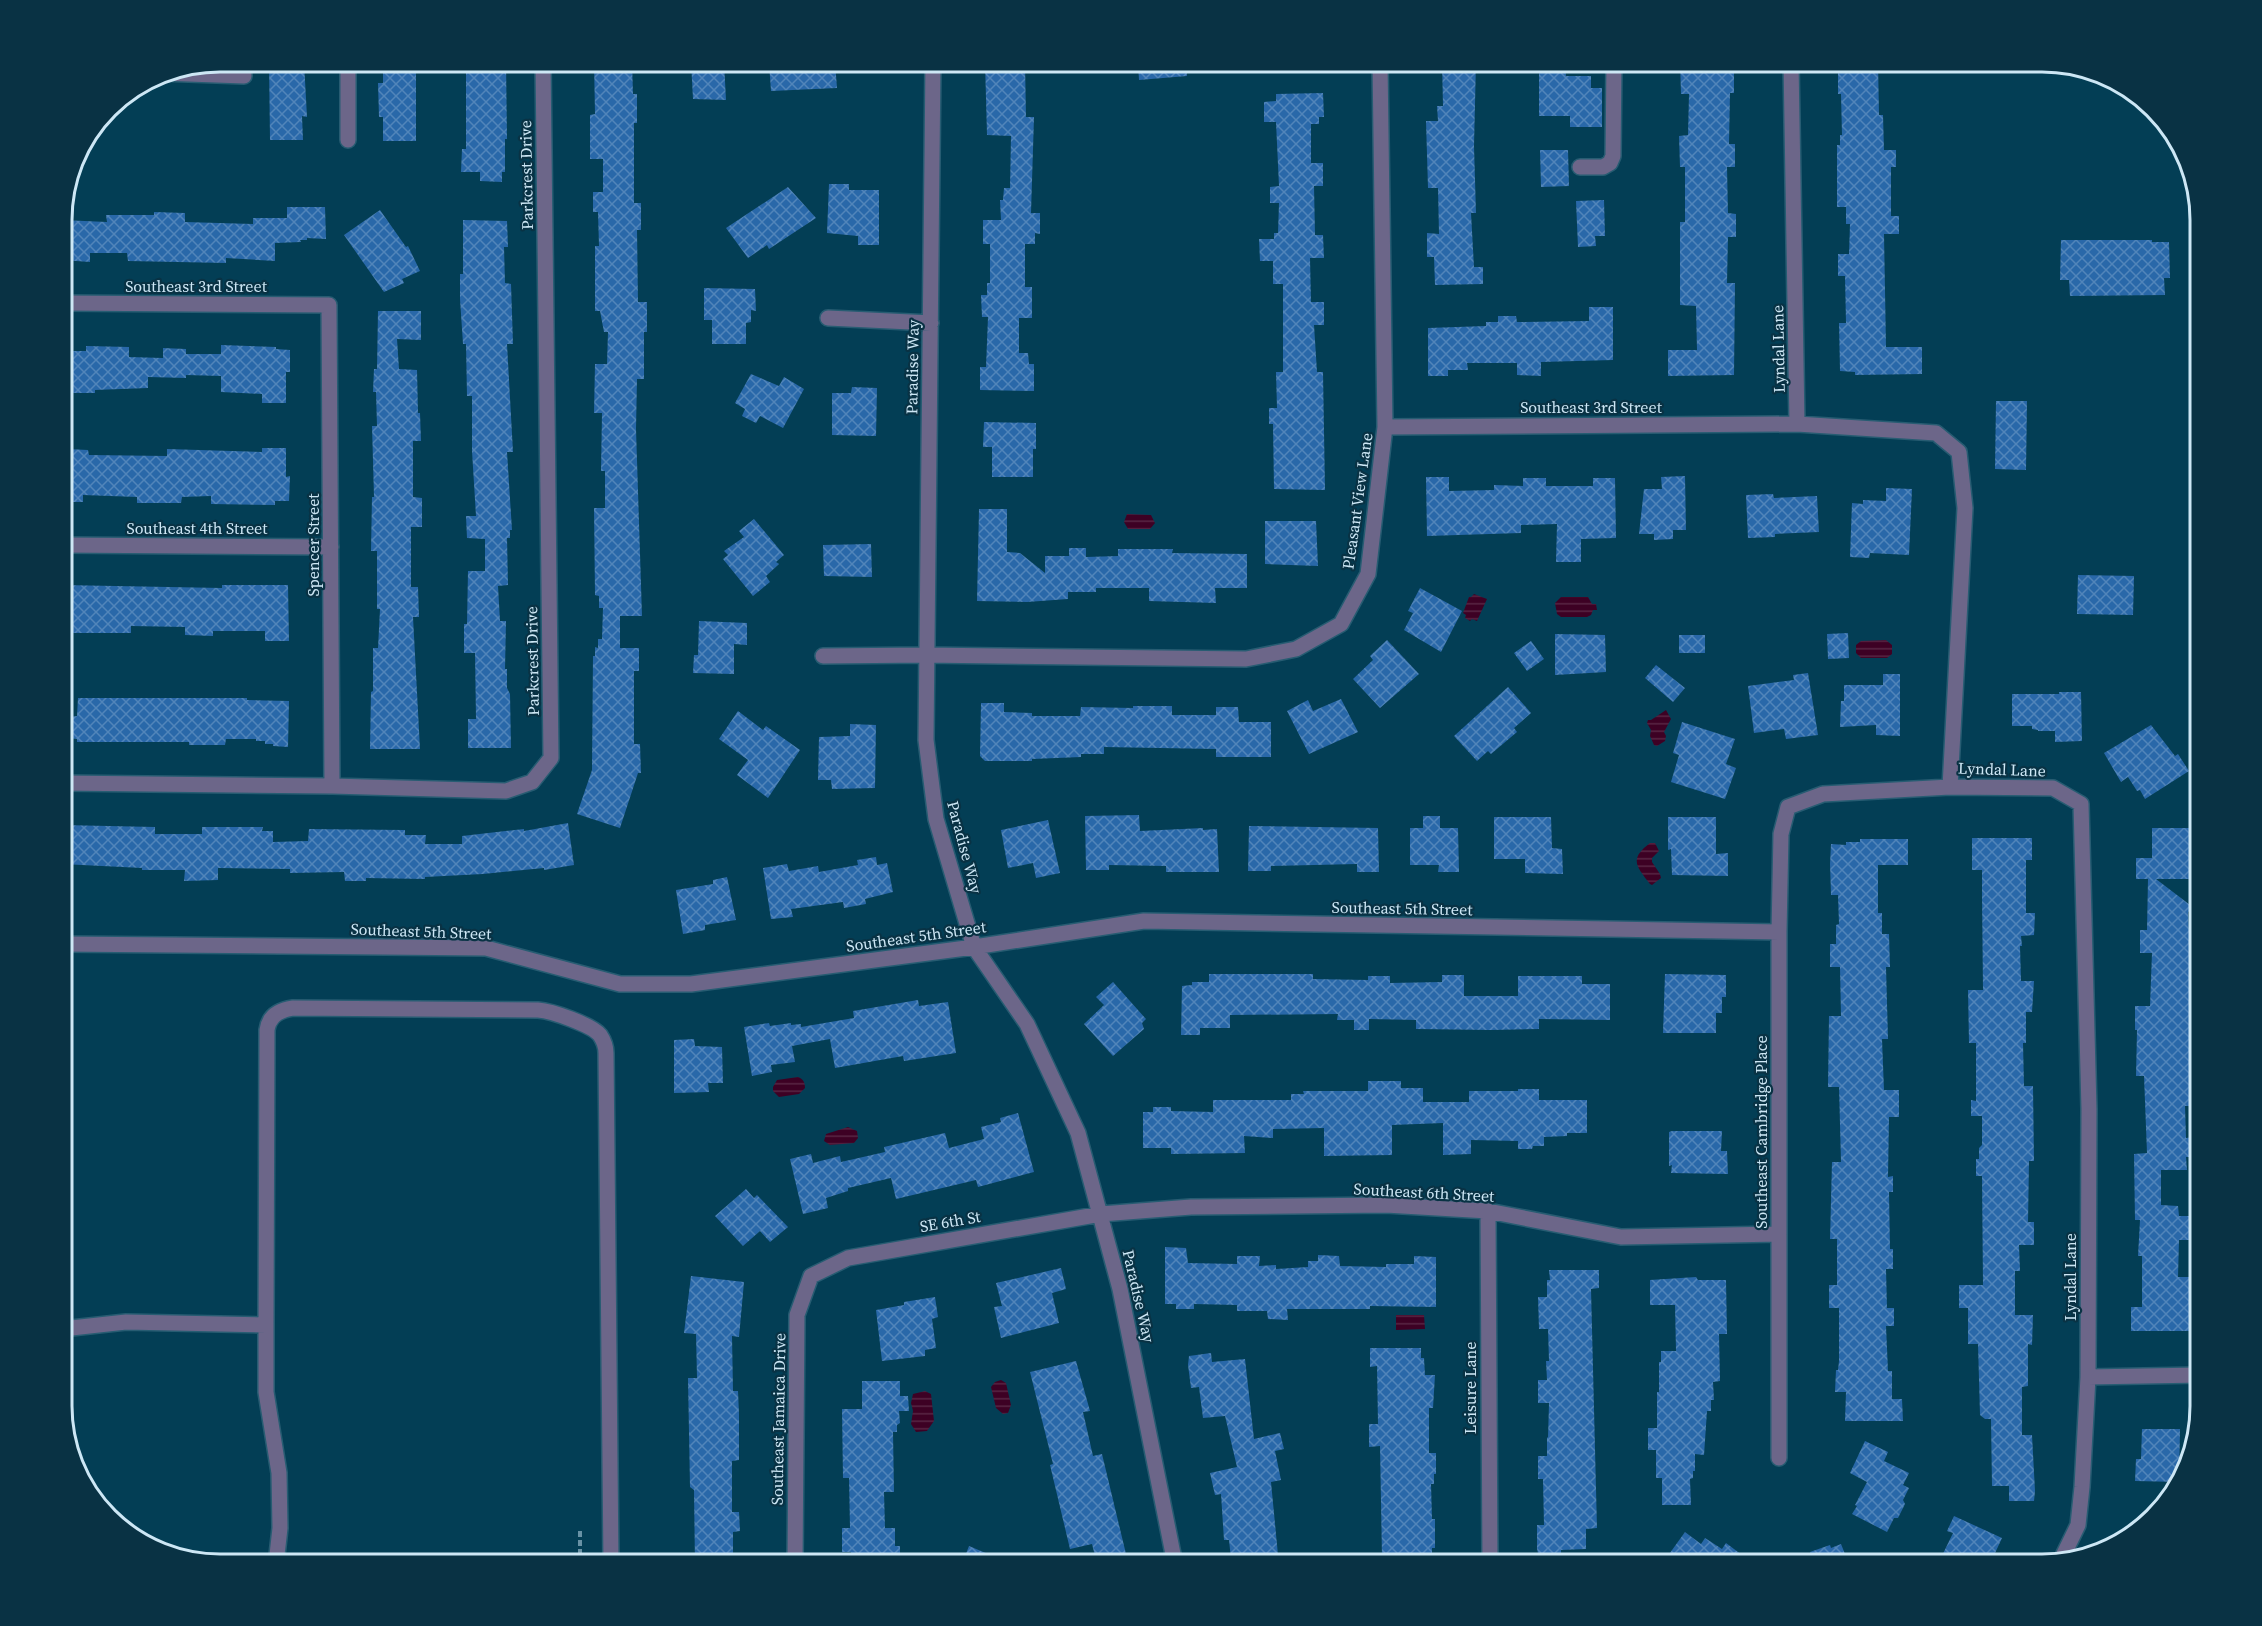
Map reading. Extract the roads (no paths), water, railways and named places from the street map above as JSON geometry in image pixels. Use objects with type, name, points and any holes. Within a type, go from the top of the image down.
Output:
[{"type":"street","points":[[196,74],[244,76],[244,72]]},
{"type":"street","points":[[348,72],[348,140]]},
{"type":"street","name":"Parkcrest Drive","points":[[72,783],[332,786],[506,791],[532,782],[551,758],[543,72]]},
{"type":"street","name":"Paradise Way","points":[[933,72],[925,655],[926,740],[936,819],[974,947],[1031,1033],[1078,1133],[1120,1289],[1173,1554]]},
{"type":"street","name":"Pleasant View Lane","points":[[823,656],[1246,659],[1296,649],[1341,624],[1368,574],[1385,427],[1380,72]]},
{"type":"street","points":[[1580,167],[1603,167],[1610,164],[1613,156],[1614,72]]},
{"type":"street","name":"Lyndal Lane","points":[[1791,72],[1797,424],[1936,433],[1959,452],[1965,508],[1950,787],[2053,788],[2080,804],[2089,1109],[2088,1377],[2078,1525],[2065,1552]]},
{"type":"street","name":"Southeast 3rd Street","points":[[72,303],[329,305]]},
{"type":"street","name":"Spencer Street","points":[[329,305],[332,786]]},
{"type":"street","points":[[828,318],[931,322]]},
{"type":"street","name":"Southeast 3rd Street","points":[[1385,427],[1797,424]]},
{"type":"street","name":"Southeast 4th Street","points":[[72,544],[331,547]]},
{"type":"street","name":"Southeast Cambridge Place","points":[[1779,1458],[1781,834],[1788,807],[1823,794],[1950,787]]},
{"type":"street","name":"Southeast 5th Street","points":[[72,944],[486,948],[538,960],[620,984],[680,984],[974,947],[1144,921],[1779,932]]},
{"type":"street","points":[[277,1554],[280,1528],[279,1473],[266,1392],[267,1030],[272,1017],[284,1009],[293,1008],[538,1010],[558,1014],[598,1033],[605,1045],[611,1554]]},
{"type":"street","name":"Southeast 6th Street","points":[[1101,1214],[1191,1207],[1386,1205],[1488,1210],[1621,1237],[1779,1234]]},
{"type":"street","name":"Leisure Lane","points":[[1488,1210],[1490,1554]]},
{"type":"street","name":"SE 6th St","points":[[811,1276],[848,1258],[1101,1214]]},
{"type":"street","name":"Southeast Jamaica Drive","points":[[795,1554],[797,1316],[811,1276]]},
{"type":"street","points":[[72,1328],[126,1322],[266,1325]]},
{"type":"street","points":[[2088,1377],[2190,1375]]}]
